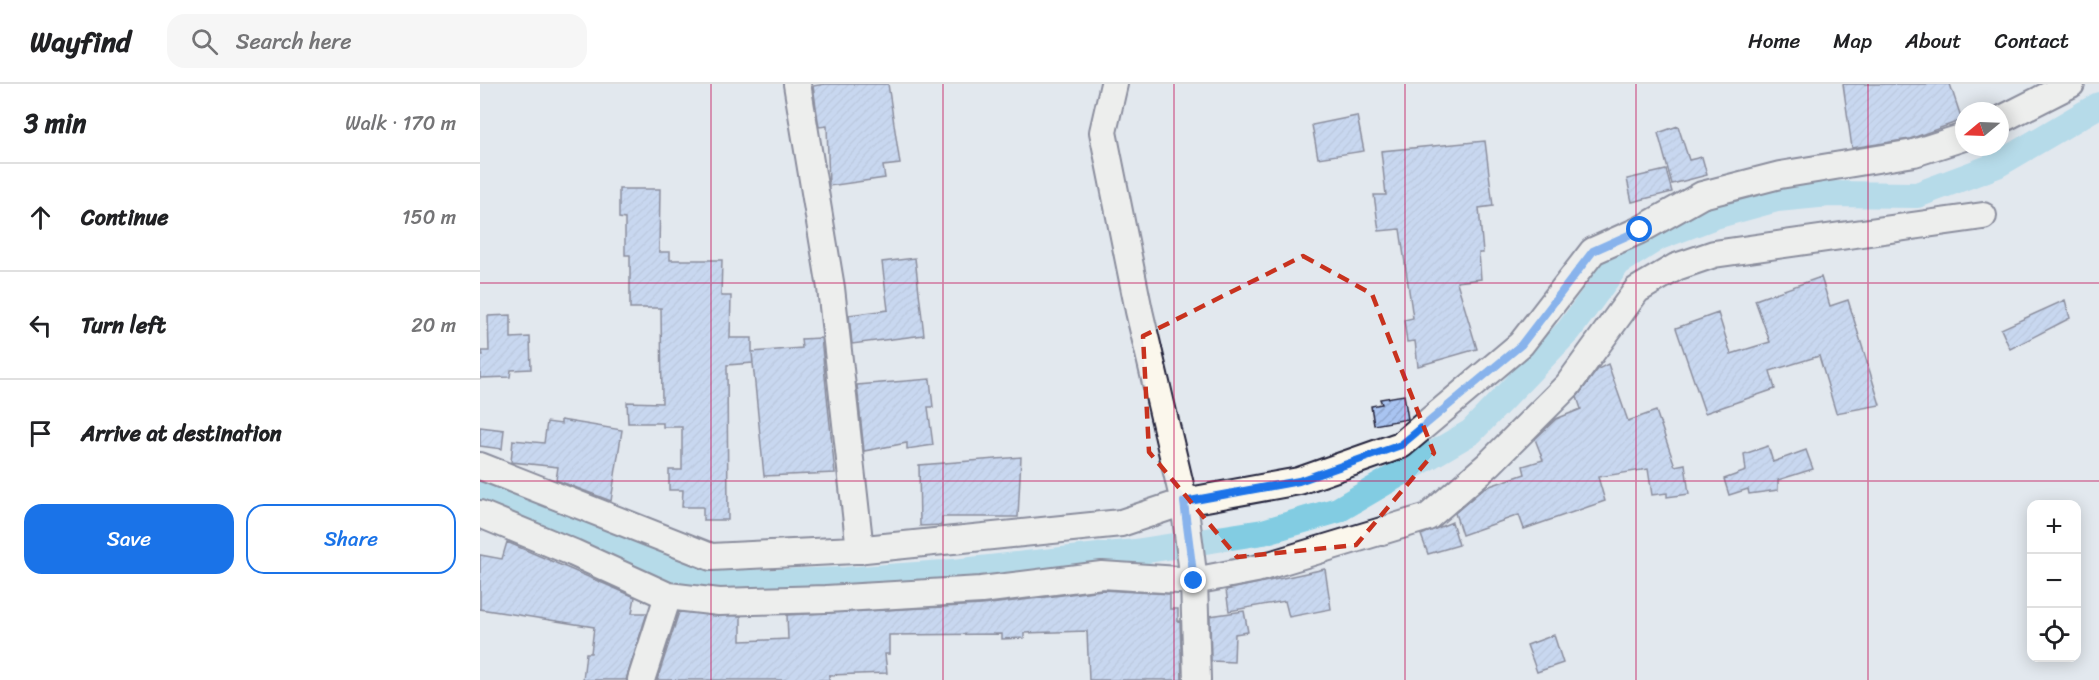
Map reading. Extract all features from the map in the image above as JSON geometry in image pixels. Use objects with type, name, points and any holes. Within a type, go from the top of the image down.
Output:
[{"type":"street","points":[[797,84],[831,288],[860,549]]},
{"type":"street","points":[[1114,84],[1103,132],[1139,311],[1184,502],[1194,581],[1197,680]]},
{"type":"street","points":[[2009,116],[2072,84]]},
{"type":"street","points":[[480,466],[711,557],[860,549],[1121,523],[1184,502],[1299,481],[1401,445],[1521,345],[1593,251],[1640,230],[1702,195],[1780,175],[1914,153],[1955,140]]},
{"type":"street","points":[[480,514],[668,596],[719,602],[826,599],[981,590],[1102,575],[1194,581],[1256,569],[1428,517],[1489,464],[1568,385],[1637,290],[1676,267],[1714,254],[1983,216]]},
{"type":"street","points":[[641,680],[668,596]]},
{"type":"highlighted area","points":[[1303,256],[1372,294],[1434,453],[1356,545],[1237,557],[1149,452],[1143,336]]},
{"type":"building","points":[[888,84],[900,164],[883,166],[885,178],[829,186],[827,126],[819,127],[813,86]]},
{"type":"building","points":[[1843,84],[1950,84],[1956,102],[1955,123],[1910,139],[1852,148]]},
{"type":"building","points":[[1357,116],[1364,151],[1318,158],[1312,125]]},
{"type":"building","points":[[1678,126],[1689,160],[1702,157],[1707,175],[1672,184],[1658,133]]},
{"type":"building","points":[[1485,141],[1493,206],[1479,208],[1483,253],[1479,253],[1481,279],[1457,282],[1477,349],[1418,366],[1415,341],[1407,342],[1404,320],[1413,318],[1400,229],[1379,231],[1374,195],[1386,195],[1381,151]]},
{"type":"building","points":[[1666,170],[1672,192],[1632,202],[1627,179]]},
{"type":"building","points":[[619,189],[660,189],[659,252],[670,252],[670,260],[722,260],[721,296],[731,296],[730,338],[752,338],[752,352],[802,348],[801,339],[821,338],[835,473],[764,476],[753,363],[727,365],[728,520],[703,520],[703,507],[682,507],[683,490],[669,490],[669,470],[682,470],[682,427],[663,427],[663,423],[628,423],[627,402],[662,403],[661,308],[630,308],[630,255],[625,255],[625,219],[619,218]]},
{"type":"building","points":[[915,258],[924,335],[852,344],[849,315],[888,310],[882,262]]},
{"type":"building","points":[[1821,277],[1830,306],[1848,300],[1880,405],[1836,413],[1819,356],[1770,371],[1775,389],[1705,413],[1676,328],[1718,313],[1731,354],[1770,342],[1755,300]]},
{"type":"building","points":[[2065,300],[2070,318],[2010,349],[2001,329]]},
{"type":"building","points":[[511,315],[511,338],[530,337],[531,369],[511,370],[510,377],[480,378],[480,355],[483,355],[482,351],[489,351],[488,316]]},
{"type":"building","points":[[1608,364],[1628,421],[1656,411],[1675,466],[1685,464],[1689,494],[1667,497],[1667,493],[1652,495],[1648,469],[1598,477],[1605,501],[1524,529],[1519,515],[1462,535],[1455,513],[1484,488],[1525,474],[1523,466],[1543,460],[1535,439],[1556,419],[1581,409],[1577,397],[1598,369]]},
{"type":"building","points":[[930,379],[933,407],[928,407],[933,445],[907,449],[907,443],[864,451],[857,385]]},
{"type":"building","points":[[1404,395],[1408,419],[1374,425],[1371,406],[1382,404],[1380,399]]},
{"type":"building","points":[[561,420],[622,430],[611,501],[556,480],[558,467],[511,462],[513,440],[544,443],[547,422],[561,424]]},
{"type":"building","points":[[480,427],[504,430],[502,449],[480,446]]},
{"type":"building","points":[[1768,446],[1773,462],[1806,450],[1813,469],[1778,480],[1778,490],[1749,494],[1748,489],[1729,495],[1724,479],[1746,471],[1744,454]]},
{"type":"building","points":[[1021,457],[1018,517],[942,517],[942,525],[920,526],[919,465]]},
{"type":"building","points":[[1452,522],[1459,545],[1428,554],[1421,535]]},
{"type":"building","points":[[507,542],[635,597],[632,613],[647,613],[626,680],[583,680],[586,653],[591,653],[594,627],[480,609],[480,555],[502,559]]},
{"type":"building","points":[[1325,569],[1331,609],[1289,617],[1285,601],[1229,611],[1226,590]]},
{"type":"building","points":[[1102,590],[1170,594],[1170,609],[1178,609],[1178,622],[1180,621],[1182,680],[1089,680],[1087,631],[1024,633],[1024,638],[1002,639],[1002,634],[889,635],[889,654],[885,654],[887,673],[829,675],[829,680],[657,680],[679,612],[741,616],[741,641],[788,639],[787,615],[982,605]]},
{"type":"building","points":[[1244,611],[1248,632],[1235,634],[1234,662],[1211,661],[1210,616]]},
{"type":"building","points":[[1554,635],[1563,663],[1537,672],[1527,645]]},
{"type":"waterway","points":[[480,487],[708,584],[846,580],[944,573],[1135,552],[1263,532],[1338,510],[1471,432],[1569,330],[1618,263],[1659,237],[1715,216],[1777,199],[1829,194],[1917,195],[1997,165],[2099,105]]},
{"type":"route","points":[[1194,581],[1184,502],[1299,481],[1401,445],[1521,345],[1593,251],[1640,230]]}]
